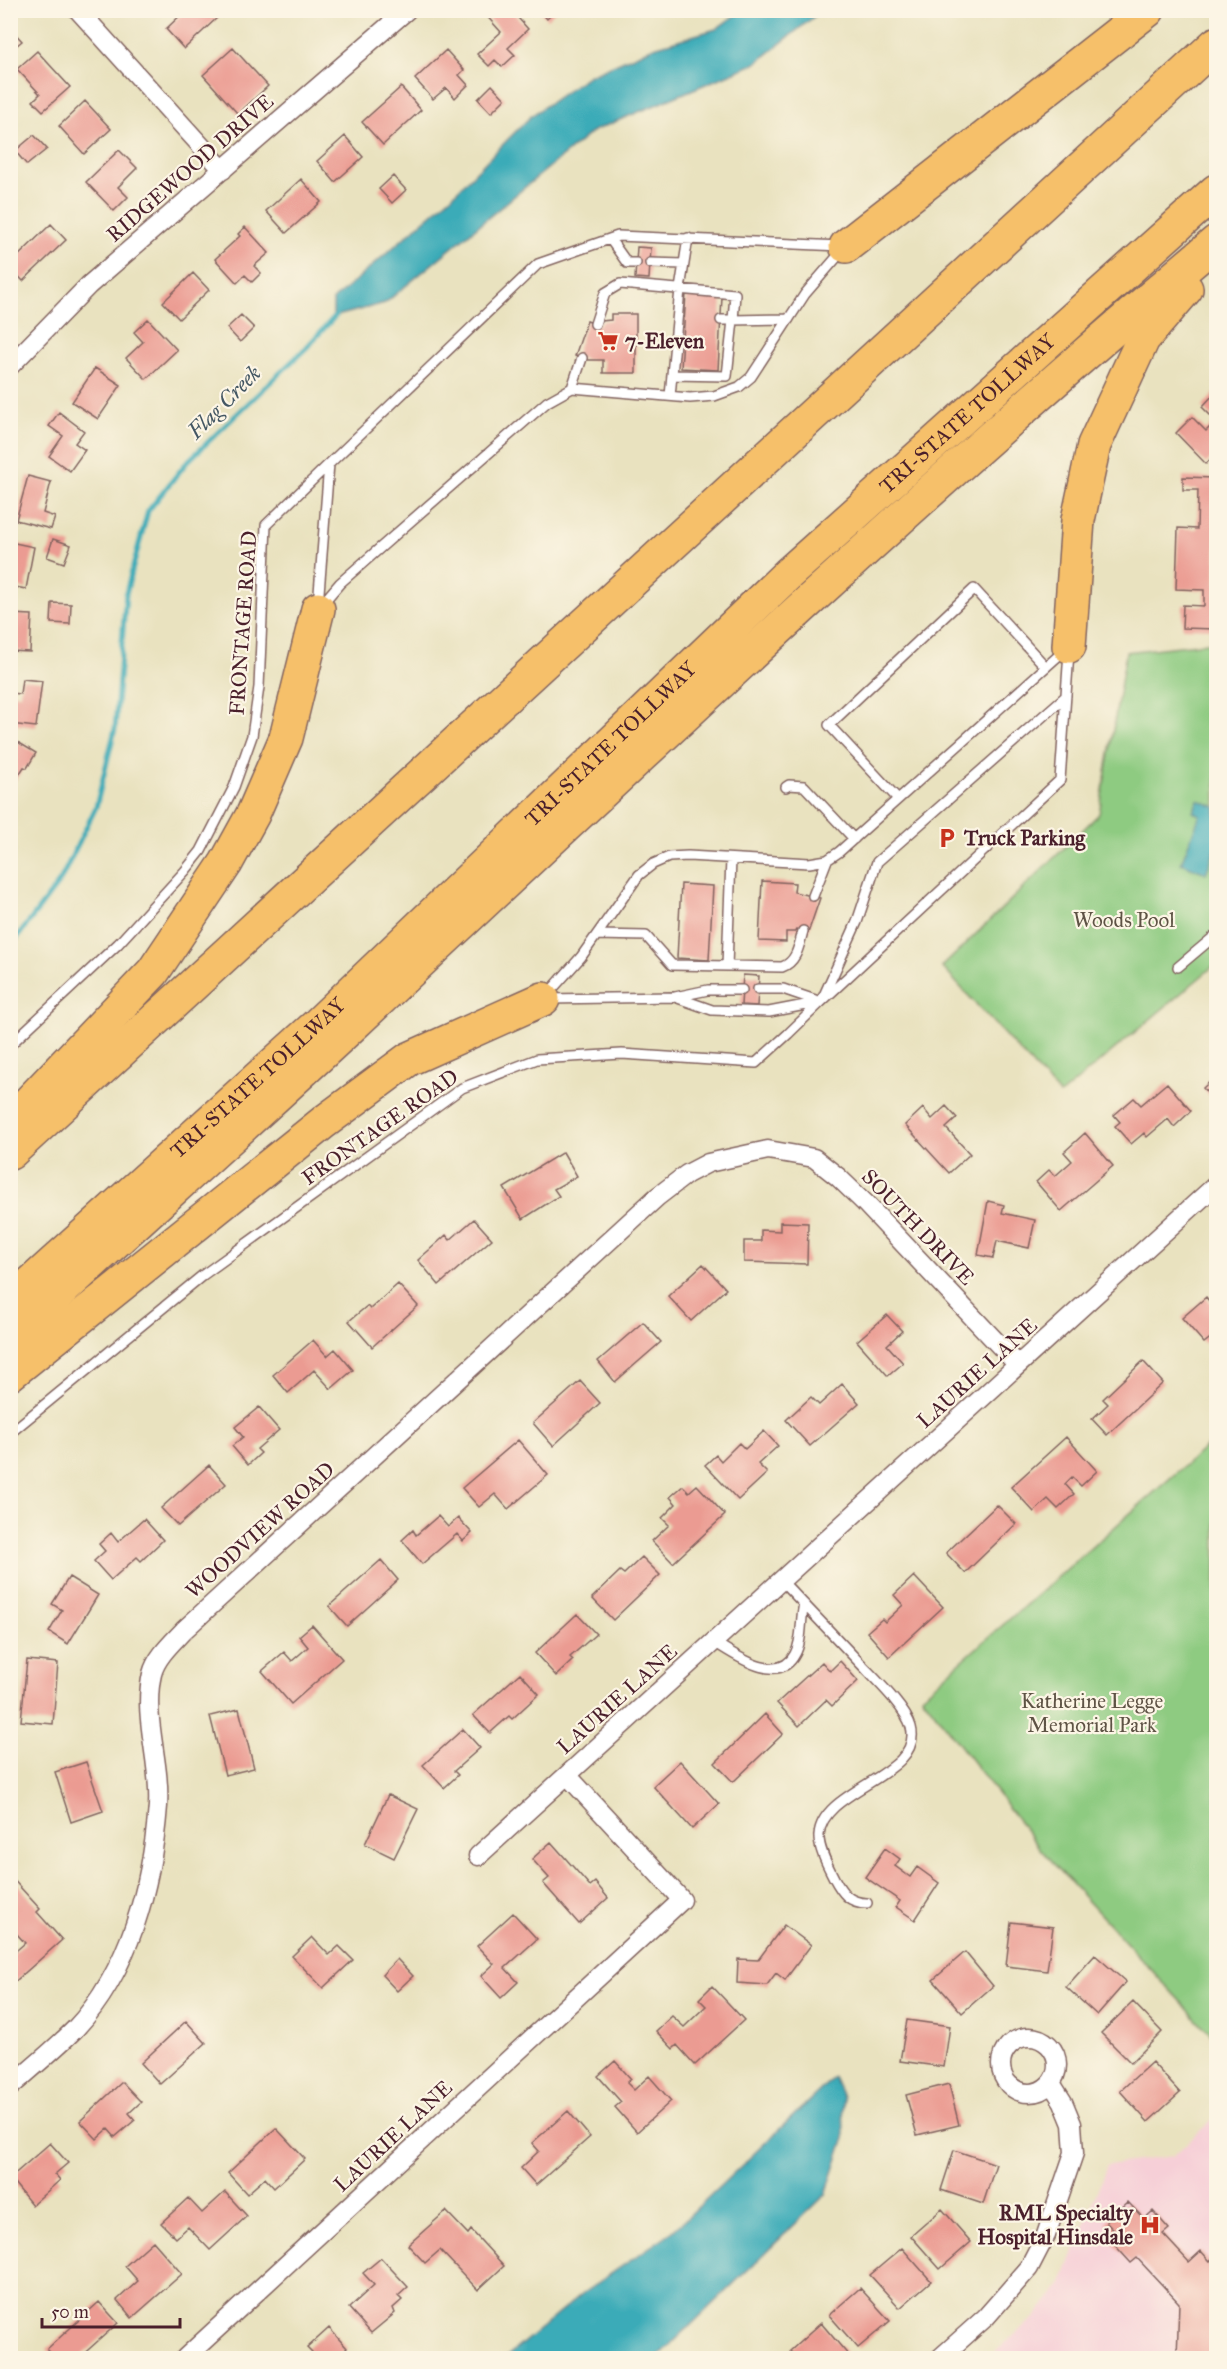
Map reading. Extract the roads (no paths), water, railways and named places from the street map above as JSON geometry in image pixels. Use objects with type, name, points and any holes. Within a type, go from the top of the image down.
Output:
[{"type":"highway","points":[[846,246],[1148,10]]},
{"type":"highway","points":[[10,1153],[1216,44]]},
{"type":"highway","name":"TRI-STATE TOLLWAY","points":[[10,1302],[320,1023],[788,574],[1216,191]]},
{"type":"highway","name":"TRI-STATE TOLLWAY","points":[[10,1338],[352,1026],[777,629],[1090,349],[1216,242]]},
{"type":"highway","points":[[1058,656],[1078,520],[1095,445],[1143,339],[1216,253]]},
{"type":"highway","points":[[10,1122],[153,972],[226,863],[253,814],[286,738],[318,609]]},
{"type":"highway","points":[[10,1374],[289,1149],[409,1059],[543,999]]},
{"type":"street","points":[[78,10],[223,170]]},
{"type":"street","name":"RIDGEWOOD DRIVE","points":[[11,362],[89,285],[407,10]]},
{"type":"street","name":"SOUTH DRIVE","points":[[768,1150],[814,1158],[838,1177],[1018,1365]]},
{"type":"street","name":"WOODVIEW ROAD","points":[[10,2087],[75,2028],[89,2012],[114,1977],[131,1937],[152,1858],[158,1804],[157,1760],[150,1709],[152,1672],[166,1650],[184,1630],[657,1197],[687,1174],[708,1163],[768,1150]]},
{"type":"street","name":"LAURIE LANE","points":[[185,2358],[682,1900],[567,1775],[1216,1185]]},
{"type":"street","points":[[478,1856],[567,1775]]},
{"type":"street","points":[[940,2358],[986,2317],[1029,2268],[1046,2235],[1074,2153],[1072,2124],[1063,2102],[1051,2083]]},
{"type":"lane","name":"FRONTAGE ROAD","points":[[10,1045],[118,944],[201,851],[234,787],[252,736],[260,687],[266,525],[538,264],[618,236],[846,246]]},
{"type":"lane","points":[[670,396],[679,345],[680,289],[688,238]]},
{"type":"lane","points":[[610,239],[627,263],[636,263]]},
{"type":"lane","points":[[318,609],[340,583],[547,402],[572,388],[704,397],[738,387],[751,377],[805,294],[846,246]]},
{"type":"lane","points":[[650,263],[684,264]]},
{"type":"lane","points":[[594,324],[605,293],[620,284],[735,294],[727,376],[672,375]]},
{"type":"lane","points":[[721,320],[789,319]]},
{"type":"lane","points":[[719,347],[730,348]]},
{"type":"lane","points":[[572,388],[582,358]]},
{"type":"lane","points":[[318,609],[329,464]]},
{"type":"lane","points":[[543,999],[581,957],[639,875],[653,864],[669,857],[688,856],[809,863],[826,860],[854,839],[898,800],[1058,656],[974,589],[829,725],[898,800]]},
{"type":"lane","name":"FRONTAGE ROAD","points":[[10,1433],[203,1275],[462,1088],[537,1059],[622,1054],[756,1063],[1060,780],[1066,696],[1058,656]]},
{"type":"lane","points":[[821,1002],[857,922],[877,862],[1066,696]]},
{"type":"lane","points":[[786,787],[789,785],[804,786],[854,839]]},
{"type":"lane","points":[[727,966],[731,859]]},
{"type":"lane","points":[[813,896],[826,860]]},
{"type":"lane","points":[[597,935],[646,936],[672,965],[782,967],[789,965],[796,956],[803,931]]},
{"type":"lane","points":[[1178,967],[1216,935]]},
{"type":"lane","points":[[758,989],[783,989],[821,1002]]},
{"type":"lane","points":[[543,999],[675,997],[708,990],[742,990]]},
{"type":"lane","points":[[675,997],[712,1010],[769,1012],[821,1002]]},
{"type":"lane","points":[[781,1580],[883,1688],[906,1716],[911,1727],[912,1740],[908,1752],[891,1769],[868,1782],[836,1806],[823,1821],[819,1833],[824,1853],[843,1894],[856,1903],[867,1903]]},
{"type":"lane","points":[[714,1642],[742,1658],[770,1669],[780,1668],[795,1655],[804,1604]]},
{"type":"water","points":[[741,11],[821,11],[756,63],[593,131],[385,303],[333,317],[333,300],[452,196],[531,116],[588,76],[654,47],[716,29]]},
{"type":"water","points":[[1198,800],[1216,807],[1216,848],[1206,873],[1181,863],[1200,815],[1193,812]]},
{"type":"water","points":[[834,2077],[843,2097],[844,2140],[826,2194],[657,2358],[505,2358],[583,2293],[673,2231]]},
{"type":"waterway","name":"Flag Creek","points":[[10,947],[60,881],[96,807],[115,729],[126,593],[148,511],[187,462],[306,348],[337,314]]},
{"type":"place","name":"7-Eleven","points":[[608,341]]},
{"type":"place","name":"Truck Parking","points":[[947,838]]},
{"type":"place","name":"RML Specialty Hospital Hinsdale","points":[[1150,2225]]},
{"type":"park label","name":"Woods Pool","points":[[1124,920]]},
{"type":"park label","name":"Katherine Legge Memorial Park","points":[[1092,1713]]}]
